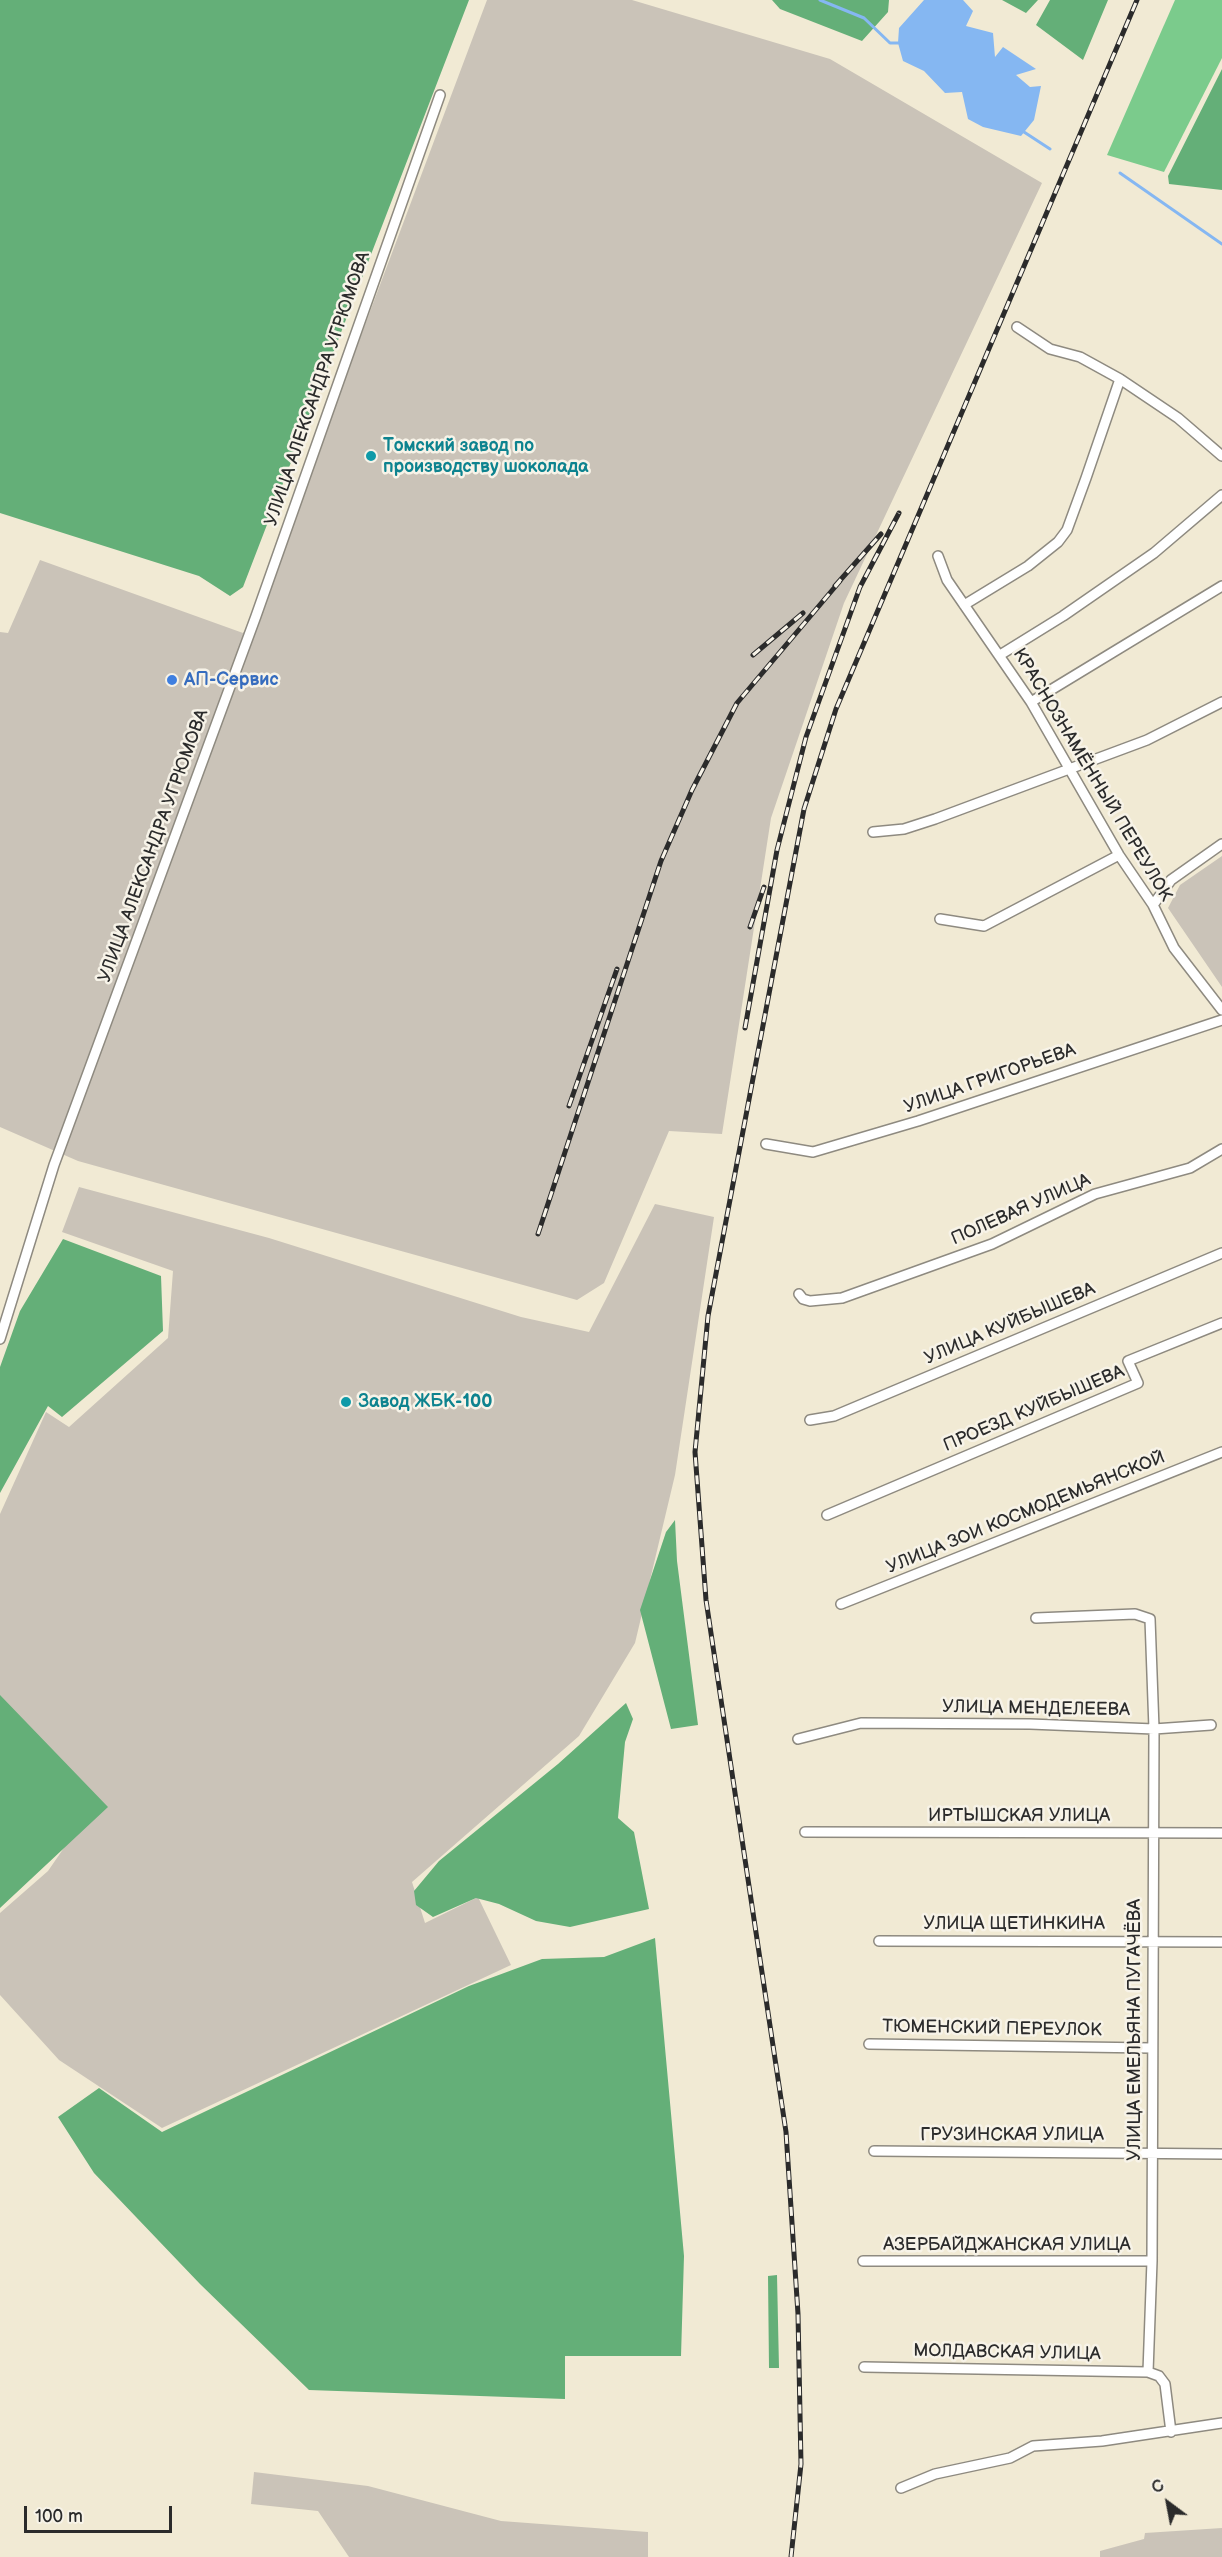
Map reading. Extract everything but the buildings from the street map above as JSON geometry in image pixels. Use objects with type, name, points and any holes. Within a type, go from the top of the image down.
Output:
[{"type":"street","name":"УЛИЦА АЛЕКСАНДРА УГРЮМОВА","points":[[0,1339],[54,1165],[256,616],[440,95]]},
{"type":"street","points":[[1017,327],[1050,349],[1080,357],[1120,379],[1178,418],[1222,456]]},
{"type":"street","points":[[964,605],[1028,566],[1058,542],[1066,530],[1086,478],[1120,379]]},
{"type":"street","points":[[1000,655],[1063,616],[1154,553],[1222,495]]},
{"type":"street","name":"КРАСНОЗНАМЁННЫЙ ПЕРЕУЛОК","points":[[938,556],[947,580],[1031,702],[1119,855],[1153,905],[1174,948],[1222,1010]]},
{"type":"street","points":[[1031,702],[1222,586]]},
{"type":"street","points":[[873,832],[904,828],[935,819],[1148,740],[1222,702]]},
{"type":"street","points":[[1153,905],[1171,880],[1222,843]]},
{"type":"street","points":[[940,919],[984,926],[1119,855]]},
{"type":"street","name":"УЛИЦА ГРИГОРЬЕВА","points":[[766,1144],[813,1152],[918,1121],[1019,1085],[1222,1020]]},
{"type":"street","name":"ПОЛЕВАЯ УЛИЦА","points":[[799,1294],[803,1299],[810,1301],[842,1298],[992,1244],[1095,1194],[1190,1168],[1222,1149]]},
{"type":"street","name":"УЛИЦА КУЙБЫШЕВА","points":[[810,1420],[834,1416],[1222,1253]]},
{"type":"street","name":"ПРОЕЗД КУЙБЫШЕВА","points":[[827,1515],[1138,1383],[1128,1361],[1222,1323]]},
{"type":"street","name":"УЛИЦА ЗОИ КОСМОДЕМЬЯНСКОЙ","points":[[842,1604],[1222,1452]]},
{"type":"street","name":"УЛИЦА ЕМЕЛЬЯНА ПУГАЧЁВА","points":[[1036,1618],[1135,1614],[1150,1619],[1154,1729],[1151,2048],[1152,2262],[1148,2372]]},
{"type":"street","name":"УЛИЦА МЕНДЕЛЕЕВА","points":[[798,1739],[861,1724],[1030,1724],[1154,1729],[1211,1725]]},
{"type":"street","name":"ИРТЫШСКАЯ УЛИЦА","points":[[805,1832],[1222,1833]]},
{"type":"street","name":"УЛИЦА ЩЕТИНКИНА","points":[[879,1941],[1222,1942]]},
{"type":"street","name":"ТЮМЕНСКИЙ ПЕРЕУЛОК","points":[[868,2044],[1151,2048]]},
{"type":"street","name":"ГРУЗИНСКАЯ УЛИЦА","points":[[874,2151],[1222,2154]]},
{"type":"street","name":"АЗЕРБАЙДЖАНСКАЯ УЛИЦА","points":[[863,2261],[1152,2262]]},
{"type":"street","name":"МОЛДАВСКАЯ УЛИЦА","points":[[864,2367],[1148,2372]]},
{"type":"street","points":[[1148,2372],[1159,2376],[1165,2384],[1171,2432]]},
{"type":"street","points":[[901,2488],[935,2474],[1011,2458],[1033,2446],[1171,2432],[1222,2423]]},
{"type":"shaded area","points":[[487,0],[632,0],[830,59],[1042,183],[844,603],[771,818],[722,1134],[669,1131],[604,1283],[577,1300],[78,1161],[0,1127],[0,632],[8,633],[40,560],[243,633],[256,615]]},
{"type":"shaded area","points":[[1222,856],[1222,987],[1168,908],[1180,885]]},
{"type":"shaded area","points":[[79,1187],[269,1238],[521,1317],[589,1332],[655,1204],[714,1217],[675,1475],[635,1643],[579,1736],[412,1882],[425,1923],[478,1897],[511,1965],[162,2128],[59,2060],[0,1995],[0,1913],[48,1871],[97,1800],[0,1700],[0,1514],[46,1412],[69,1427],[168,1338],[173,1271],[62,1232]]},
{"type":"shaded area","points":[[254,2472],[368,2486],[501,2521],[648,2532],[648,2557],[349,2557],[318,2511],[251,2504]]},
{"type":"shaded area","points":[[1222,2528],[1222,2557],[1100,2557],[1100,2551],[1144,2539],[1145,2533]]},
{"type":"green space","points":[[0,0],[469,0],[243,587],[230,596],[199,576],[0,513]]},
{"type":"green space","points":[[772,0],[889,0],[888,12],[862,41],[780,9]]},
{"type":"green space","points":[[1002,0],[1038,0],[1026,13]]},
{"type":"green space","points":[[1050,0],[1108,0],[1083,60],[1036,25]]},
{"type":"green space","points":[[1175,0],[1222,0],[1222,58],[1164,172],[1107,155]]},
{"type":"green space","points":[[1222,69],[1222,190],[1169,184],[1168,176]]},
{"type":"green space","points":[[63,1239],[161,1276],[163,1331],[62,1417],[48,1406],[0,1493],[0,1367],[20,1311]]},
{"type":"green space","points":[[675,1520],[677,1561],[698,1725],[671,1729],[640,1610],[666,1532]]},
{"type":"green space","points":[[0,1695],[108,1807],[0,1908]]},
{"type":"green space","points":[[626,1703],[633,1719],[625,1742],[618,1818],[634,1832],[649,1909],[570,1927],[536,1921],[499,1904],[476,1898],[433,1917],[416,1905],[414,1891],[439,1861],[558,1764]]},
{"type":"green space","points":[[655,1938],[684,2256],[681,2356],[565,2356],[565,2399],[309,2390],[200,2284],[94,2173],[58,2117],[99,2088],[162,2132],[469,1986],[542,1959],[604,1957]]},
{"type":"green space","points":[[777,2275],[779,2368],[769,2368],[768,2276]]},
{"type":"water","points":[[924,0],[963,0],[973,11],[966,26],[993,33],[995,57],[1003,47],[1036,69],[1016,75],[1030,87],[1041,86],[1034,120],[1021,136],[983,127],[968,119],[962,92],[945,93],[924,71],[903,61],[898,43],[899,28]]},
{"type":"waterway","points":[[820,0],[864,18],[890,43],[898,43]]},
{"type":"waterway","points":[[1024,132],[1050,149]]},
{"type":"waterway","points":[[1120,173],[1222,244]]},
{"type":"railway","points":[[791,2557],[801,2464],[798,2314],[786,2132],[706,1600],[695,1452],[708,1316],[804,809],[836,709],[1137,0]]},
{"type":"railway","points":[[745,1028],[777,850],[806,737],[860,587],[899,513]]},
{"type":"railway","points":[[835,586],[881,534]]},
{"type":"railway","points":[[538,1234],[661,861],[692,790],[737,703],[840,581]]},
{"type":"railway","points":[[753,655],[803,613]]},
{"type":"railway","points":[[750,927],[764,887]]},
{"type":"railway","points":[[569,1106],[617,969]]},
{"type":"place","name":"Томский завод по производству шоколада","points":[[371,456]]},
{"type":"place","name":"АП-Сервис","points":[[172,680]]},
{"type":"place","name":"Завод ЖБК-100","points":[[346,1402]]}]
